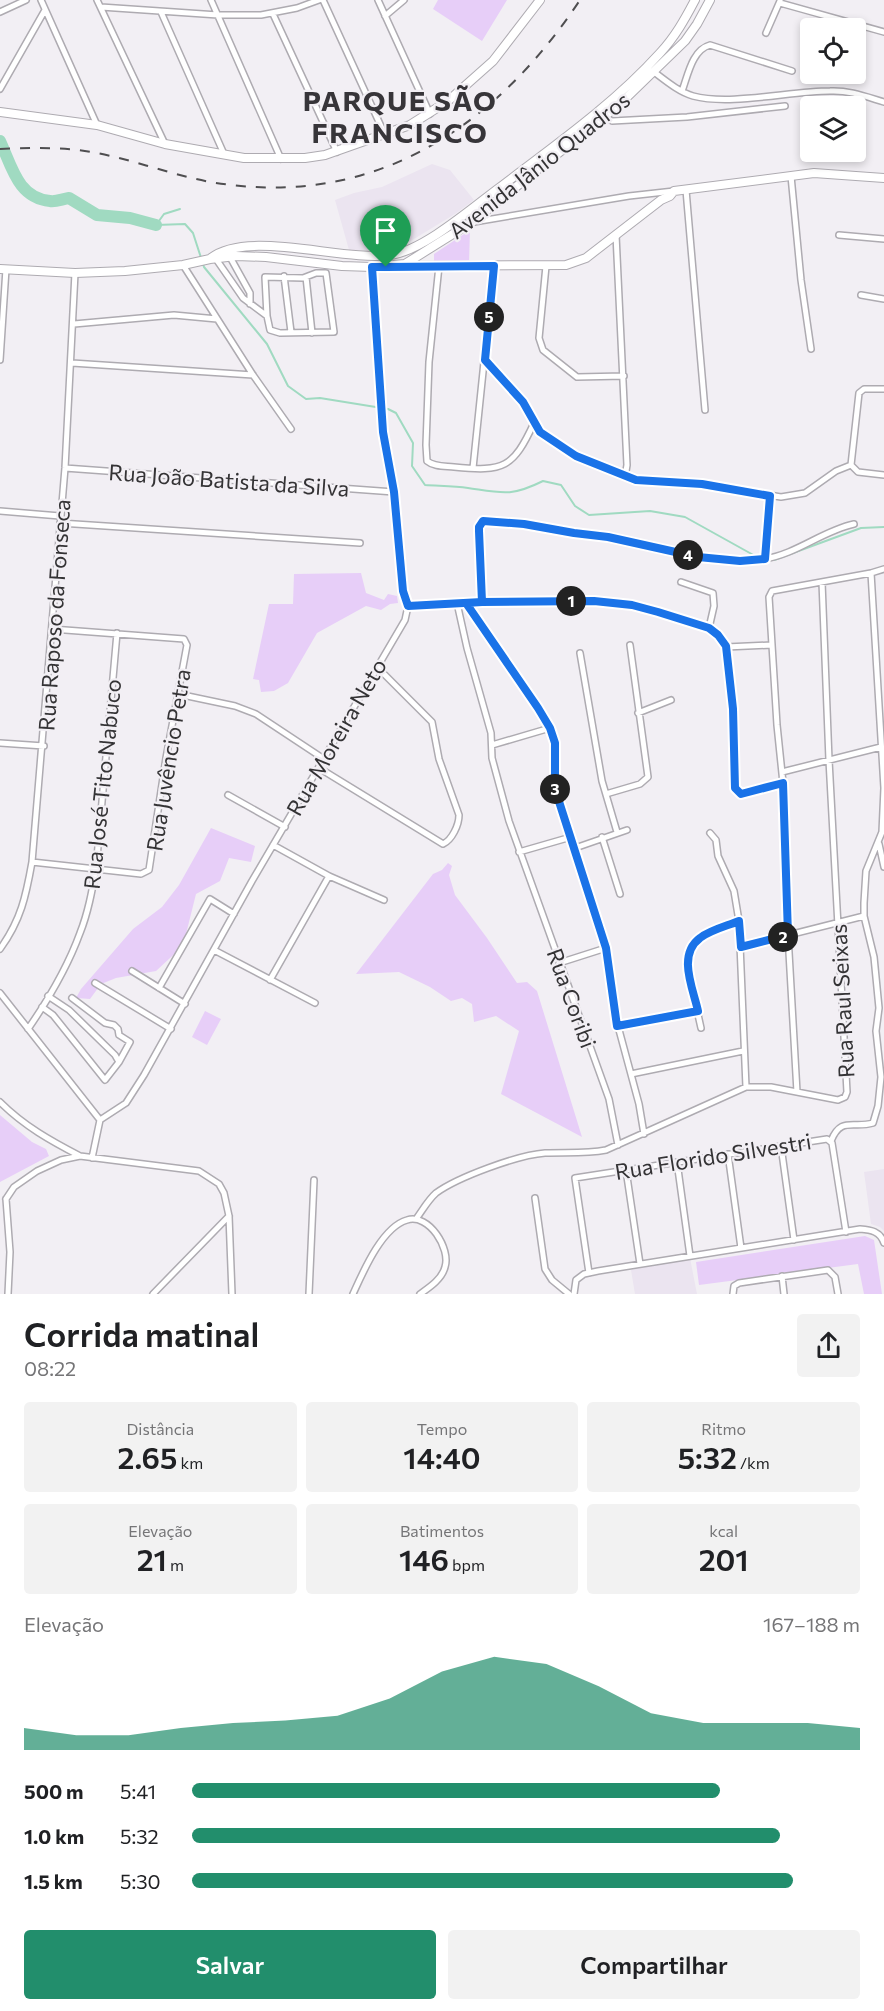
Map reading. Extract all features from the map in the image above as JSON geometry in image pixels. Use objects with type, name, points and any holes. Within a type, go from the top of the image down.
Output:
[{"type":"main road","points":[[0,112],[97,125],[165,144],[244,158],[305,158],[337,152],[385,135],[430,114],[470,84],[493,61],[540,0]]},
{"type":"main road","points":[[641,79],[679,29],[695,0]]},
{"type":"main road","points":[[641,79],[654,72],[690,35],[710,0]]},
{"type":"main road","points":[[679,29],[690,35]]},
{"type":"main road","name":"Avenida Jânio Quadros","points":[[211,259],[267,257],[372,267],[398,265],[416,258],[472,222],[604,117],[641,79]]},
{"type":"main road","name":"Avenida Jânio Quadros","points":[[211,259],[230,249],[270,246],[372,256],[398,253],[421,242],[459,218],[641,79]]},
{"type":"main road","points":[[398,265],[426,267],[546,266],[575,263],[586,258],[674,191],[814,173],[884,178]]},
{"type":"main road","points":[[291,261],[296,249]]},
{"type":"main road","points":[[398,253],[435,266]]},
{"type":"main road","points":[[3,269],[75,273],[125,271],[183,265],[211,259]]},
{"type":"street","points":[[0,12],[26,0]]},
{"type":"street","points":[[41,0],[97,125]]},
{"type":"street","points":[[97,0],[165,144]]},
{"type":"street","points":[[211,0],[281,159]]},
{"type":"street","points":[[100,7],[218,15],[273,14],[321,0],[385,135]]},
{"type":"street","points":[[378,0],[430,114]]},
{"type":"street","points":[[385,16],[404,0]]},
{"type":"street","points":[[766,33],[780,2],[884,32]]},
{"type":"street","points":[[0,89],[45,10]]},
{"type":"street","points":[[161,12],[224,154]]},
{"type":"street","points":[[273,14],[337,152]]},
{"type":"street","points":[[682,91],[695,56],[702,48],[710,45],[792,70]]},
{"type":"street","points":[[654,72],[682,91],[706,98],[750,98],[832,91],[848,92],[884,102]]},
{"type":"street","points":[[604,117],[612,121],[687,117],[785,106]]},
{"type":"street","points":[[791,176],[801,280],[812,349]]},
{"type":"street","points":[[686,190],[705,410]]},
{"type":"street","points":[[472,222],[629,196],[674,191]]},
{"type":"street","points":[[616,235],[624,376],[627,465],[625,477]]},
{"type":"street","points":[[839,235],[884,239]]},
{"type":"street","points":[[230,257],[250,293],[250,304]]},
{"type":"street","points":[[211,259],[243,298],[267,316]]},
{"type":"street","points":[[183,265],[253,375],[291,429]]},
{"type":"street","points":[[435,266],[426,457],[430,463],[473,468],[501,467],[519,452],[534,423]]},
{"type":"street","points":[[473,468],[494,266]]},
{"type":"street","points":[[546,266],[539,338],[543,350],[577,377],[624,376]]},
{"type":"street","points":[[372,267],[381,414],[394,492],[403,591],[408,606],[482,602],[594,601],[649,609],[709,628],[726,646],[733,709],[733,783],[735,788],[741,794],[783,783]]},
{"type":"street","points":[[0,360],[3,269]]},
{"type":"street","name":"Rua Raposo da Fonseca","points":[[0,949],[21,913],[32,862],[44,746],[65,468],[75,273]]},
{"type":"street","points":[[316,273],[326,273],[334,332],[270,330],[263,279],[266,276],[284,276],[306,277],[316,273]]},
{"type":"street","points":[[284,276],[291,332]]},
{"type":"street","points":[[306,277],[312,333]]},
{"type":"street","points":[[861,295],[884,299]]},
{"type":"street","points":[[74,324],[174,315],[217,319]]},
{"type":"street","points":[[485,360],[523,402],[540,432],[564,450],[625,477],[650,482],[702,484],[781,497],[806,493],[836,471],[851,465]]},
{"type":"street","points":[[72,363],[253,375]]},
{"type":"street","points":[[851,465],[859,395],[864,389],[884,389]]},
{"type":"street","points":[[851,465],[858,472],[884,475]]},
{"type":"street","name":"Rua João Batista da Silva","points":[[65,468],[394,492]]},
{"type":"street","points":[[765,559],[770,496]]},
{"type":"street","points":[[0,511],[60,516]]},
{"type":"street","points":[[482,602],[479,527],[483,521],[524,524],[608,537],[698,557],[740,561],[765,559],[795,550],[831,531],[854,524]]},
{"type":"street","points":[[60,524],[360,543]]},
{"type":"street","points":[[797,1092],[788,935],[783,783],[769,597],[772,591],[884,569]]},
{"type":"street","points":[[831,1141],[835,1132],[842,1125],[873,1123],[881,1077],[876,1031],[879,1008],[874,957],[864,916],[866,871],[879,844],[883,820],[884,788],[871,573]]},
{"type":"street","points":[[681,582],[713,593],[714,606],[709,628]]},
{"type":"street","name":"Rua Raul Seixas","points":[[416,1219],[430,1199],[444,1188],[518,1157],[545,1153],[583,1154],[618,1145],[746,1087],[771,1087],[838,1100],[847,1095],[822,582]]},
{"type":"street","name":"Rua Coribi","points":[[457,603],[490,733],[492,758],[509,821],[609,1099],[618,1145]]},
{"type":"street","points":[[466,603],[550,728],[555,743],[555,789],[559,807],[575,848],[606,948],[617,1026],[631,1074],[644,1134]]},
{"type":"street","name":"Rua Moreira Neto","points":[[100,1120],[126,1103],[171,1029],[273,845],[405,620],[408,606]]},
{"type":"street","points":[[52,628],[117,633]]},
{"type":"street","name":"Rua Juvêncio Petra","points":[[32,862],[141,874],[149,870],[187,645],[184,639],[117,633]]},
{"type":"street","name":"Rua José Tito Nabuco","points":[[28,1029],[81,933],[90,902],[96,869],[117,633]]},
{"type":"street","points":[[606,794],[640,784],[648,777],[630,645]]},
{"type":"street","points":[[726,646],[772,645]]},
{"type":"street","points":[[580,653],[591,729],[617,832]]},
{"type":"street","points":[[319,768],[443,844],[448,842],[458,824],[459,815],[439,759],[432,722],[376,667]]},
{"type":"street","points":[[178,694],[236,706],[255,714],[324,759]]},
{"type":"street","points":[[638,713],[671,700]]},
{"type":"street","points":[[492,745],[550,728]]},
{"type":"street","points":[[0,743],[44,746]]},
{"type":"street","points":[[782,772],[881,747]]},
{"type":"street","points":[[228,795],[285,827]]},
{"type":"street","points":[[575,848],[627,830]]},
{"type":"street","points":[[710,833],[716,840],[718,856],[734,891],[739,921],[746,1087]]},
{"type":"street","points":[[519,852],[571,837]]},
{"type":"street","points":[[602,837],[620,894]]},
{"type":"street","points":[[879,844],[884,867]]},
{"type":"street","points":[[273,845],[329,876],[384,900]]},
{"type":"street","points":[[270,980],[329,876]]},
{"type":"street","points":[[159,988],[210,899],[234,914]]},
{"type":"street","points":[[741,947],[864,916]]},
{"type":"street","points":[[701,1028],[688,970],[689,952],[692,945],[701,937],[739,921]]},
{"type":"street","points":[[559,963],[606,948]]},
{"type":"street","points":[[214,950],[315,1003]]},
{"type":"street","points":[[132,971],[185,1004]]},
{"type":"street","points":[[95,983],[171,1029]]},
{"type":"street","points":[[0,993],[100,1120],[92,1158]]},
{"type":"street","points":[[48,996],[69,1010],[115,1055],[119,1062]]},
{"type":"street","points":[[42,1007],[53,1015],[105,1080],[119,1062],[130,1042],[119,1035],[114,1025],[105,1023],[72,998]]},
{"type":"street","points":[[617,1026],[698,1011]]},
{"type":"street","points":[[631,1074],[743,1051]]},
{"type":"street","points":[[0,1102],[30,1127],[80,1156],[199,1171],[219,1184],[224,1193],[229,1216],[232,1294]]},
{"type":"street","name":"Rua Florido Silvestri","points":[[568,1179],[827,1139],[831,1141],[846,1232]]},
{"type":"street","points":[[781,1146],[794,1240]]},
{"type":"street","points":[[728,1154],[741,1248]]},
{"type":"street","points":[[8,1294],[10,1252],[3,1198],[37,1171],[61,1160],[80,1156]]},
{"type":"street","points":[[677,1162],[690,1256]]},
{"type":"street","points":[[626,1170],[640,1264]]},
{"type":"street","points":[[575,1178],[589,1273]]},
{"type":"street","points":[[309,1294],[314,1180]]},
{"type":"street","points":[[535,1198],[545,1269],[552,1280],[569,1294]]},
{"type":"street","points":[[153,1294],[229,1216]]},
{"type":"street","points":[[353,1294],[386,1234],[396,1225],[408,1219],[416,1219],[430,1227],[440,1240],[446,1255],[446,1266],[442,1275],[431,1287],[420,1294]]},
{"type":"street","points":[[574,1294],[576,1280],[589,1273],[640,1264],[846,1232],[872,1230],[879,1233],[884,1243]]},
{"type":"street","points":[[733,1294],[734,1286],[739,1283],[828,1270],[835,1277],[838,1294]]},
{"type":"street","points":[[782,1276],[784,1294]]},
{"type":"shaded area","points":[[438,0],[507,0],[482,41],[433,9]]},
{"type":"shaded area","points":[[432,164],[450,170],[474,200],[404,245],[398,242],[394,244],[393,249],[349,250],[335,200],[382,187]]},
{"type":"shaded area","points":[[470,230],[469,263],[434,263],[434,254]]},
{"type":"shaded area","points":[[361,573],[366,593],[384,600],[388,594],[397,596],[398,603],[390,604],[381,610],[366,606],[317,633],[288,683],[274,691],[261,692],[259,680],[253,679],[269,604],[293,604],[294,574]]},
{"type":"shaded area","points":[[211,828],[255,846],[251,862],[229,858],[220,881],[196,894],[183,946],[156,971],[116,978],[101,984],[90,999],[76,998],[81,989],[133,929],[162,907],[179,885]]},
{"type":"shaded area","points":[[448,863],[452,866],[449,875],[455,895],[517,983],[527,982],[537,991],[582,1137],[501,1094],[519,1031],[496,1016],[474,1022],[472,1004],[462,998],[451,1001],[430,987],[399,972],[356,974],[433,874],[442,870]]},
{"type":"shaded area","points":[[205,1011],[221,1019],[207,1045],[192,1037]]},
{"type":"shaded area","points":[[0,1115],[32,1142],[46,1149],[49,1156],[0,1182]]},
{"type":"shaded area","points":[[884,1169],[884,1231],[871,1224],[864,1172]]},
{"type":"shaded area","points":[[865,1236],[874,1240],[882,1294],[864,1294],[858,1264],[699,1285],[696,1262]]},
{"type":"shaded area","points":[[690,1258],[697,1294],[635,1294],[631,1270]]},
{"type":"waterway","points":[[0,141],[23,188],[39,199],[57,201],[69,198],[97,215],[130,218],[156,225]]},
{"type":"waterway","points":[[180,209],[164,214],[156,225],[185,224],[193,233],[204,267],[267,344],[288,386],[306,399],[320,398],[388,409],[396,413],[413,443],[412,466],[425,485],[514,492],[543,481],[561,485],[575,506],[589,515],[650,511],[685,517],[757,557]]},
{"type":"waterway","points":[[774,560],[861,528],[884,527]]},
{"type":"railway","points":[[0,149],[58,148],[97,153],[193,178],[232,185],[287,187],[339,181],[387,167],[432,145],[474,117],[513,83],[548,44],[580,0]]},
{"type":"district","name":"PARQUE SÃO FRANCISCO","points":[[400,116]]},
{"type":"route","points":[[386,267],[372,267],[375,336],[383,432],[394,492],[403,591],[408,606],[482,602],[594,601],[632,605],[709,628],[726,646],[733,709],[733,783],[735,788],[741,794],[783,783],[788,935],[741,947],[739,921],[701,937],[692,945],[687,959],[698,1011],[617,1026],[606,948],[575,848],[559,807],[555,789],[555,743],[550,728],[466,603],[482,602],[479,527],[483,521],[524,524],[608,537],[698,557],[740,561],[765,559],[770,496],[702,484],[636,480],[564,450],[540,432],[527,407],[485,360],[494,266],[398,265],[386,267]]}]
